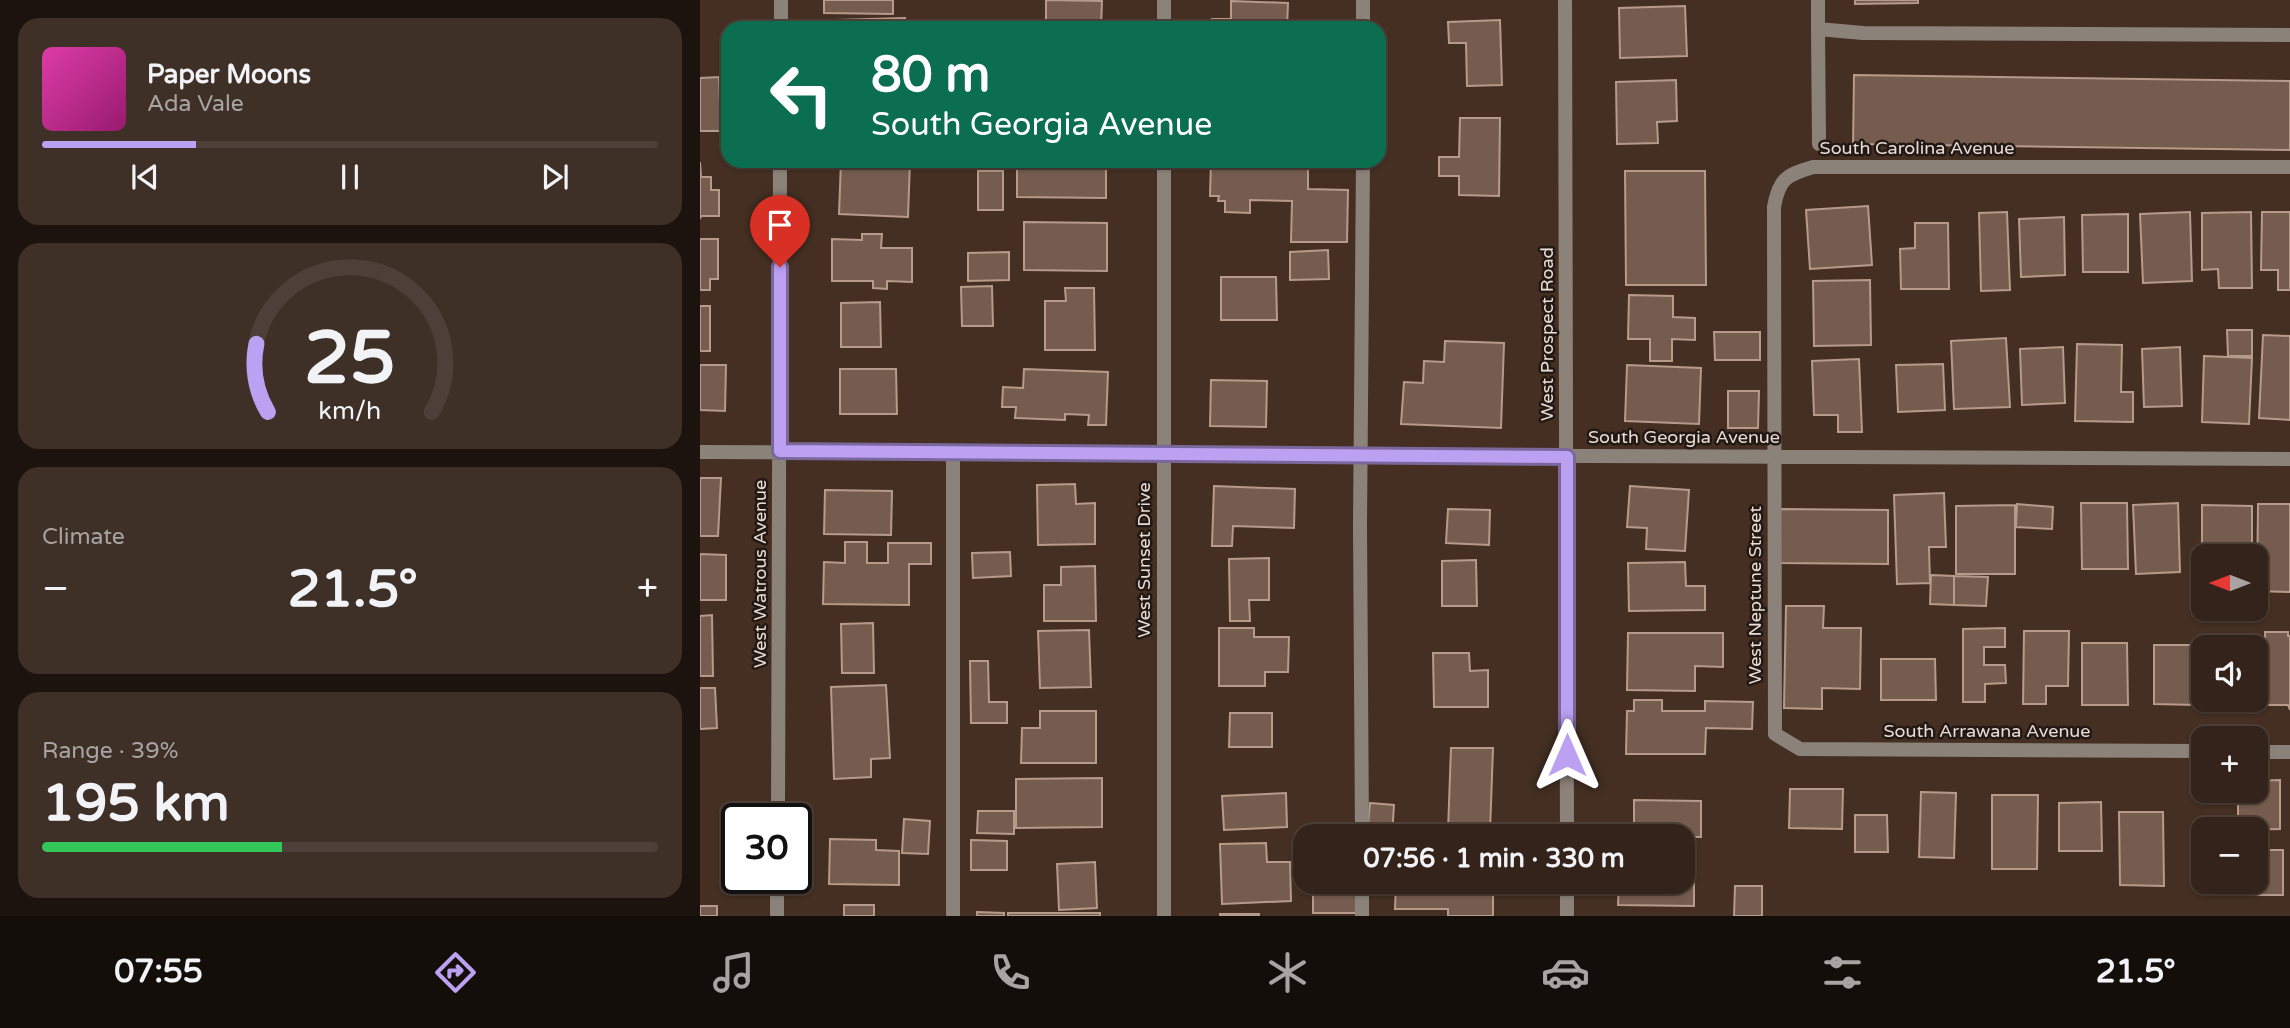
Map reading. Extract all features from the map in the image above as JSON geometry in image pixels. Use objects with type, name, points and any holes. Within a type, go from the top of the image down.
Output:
[{"type":"street","points":[[781,0],[781,21]]},
{"type":"street","points":[[1164,0],[1164,21]]},
{"type":"street","points":[[1363,0],[1363,21]]},
{"type":"street","name":"West Prospect Road","points":[[1565,0],[1567,824]]},
{"type":"street","points":[[1818,0],[1819,144]]},
{"type":"street","points":[[1818,29],[1863,33],[2290,35]]},
{"type":"street","name":"South Carolina Avenue","points":[[1775,456],[1774,207],[1778,186],[1793,173],[1813,167],[2290,167]]},
{"type":"street","name":"West Watrous Avenue","points":[[778,803],[780,168]]},
{"type":"street","name":"West Sunset Drive","points":[[1164,168],[1164,916]]},
{"type":"street","points":[[1362,824],[1363,168]]},
{"type":"street","name":"South Georgia Avenue","points":[[700,452],[2290,459]]},
{"type":"street","points":[[953,454],[953,916]]},
{"type":"street","name":"West Neptune Street","points":[[1774,734],[1775,456]]},
{"type":"street","name":"South Arrawana Avenue","points":[[1774,734],[1800,749],[2191,751]]},
{"type":"street","points":[[2268,752],[2290,752]]},
{"type":"street","points":[[777,894],[777,916]]},
{"type":"street","points":[[1362,894],[1362,916]]},
{"type":"street","points":[[1567,894],[1567,916]]},
{"type":"building","points":[[824,0],[893,0],[893,14],[824,13]]},
{"type":"building","points":[[1046,0],[1102,1],[1101,21],[1046,21]]},
{"type":"building","points":[[1855,0],[1918,0],[1918,3],[1855,4]]},
{"type":"building","points":[[1231,1],[1288,3],[1287,21],[1212,21],[1231,19]]},
{"type":"building","points":[[1685,6],[1687,56],[1620,58],[1619,8]]},
{"type":"building","points":[[905,18],[905,21],[836,20]]},
{"type":"building","points":[[1500,20],[1502,85],[1467,86],[1466,43],[1449,43],[1448,22]]},
{"type":"building","points":[[1854,75],[2290,81],[2290,150],[1853,144]]},
{"type":"building","points":[[719,77],[721,131],[700,131],[700,78]]},
{"type":"building","points":[[1676,80],[1677,121],[1657,122],[1658,143],[1617,144],[1616,82]]},
{"type":"building","points":[[1460,118],[1500,118],[1499,196],[1459,195],[1459,176],[1439,176],[1439,157],[1459,157]]},
{"type":"building","points":[[700,162],[701,177],[711,177],[711,190],[719,190],[719,216],[701,216],[700,219]]},
{"type":"building","points":[[841,168],[910,168],[908,217],[839,214]]},
{"type":"building","points":[[1017,168],[1106,168],[1106,198],[1017,197]]},
{"type":"building","points":[[1211,168],[1308,168],[1308,189],[1348,190],[1347,242],[1291,242],[1292,201],[1250,200],[1250,213],[1225,212],[1225,201],[1218,201],[1219,196],[1210,196]]},
{"type":"building","points":[[978,171],[1003,171],[1003,210],[978,210]]},
{"type":"building","points":[[1625,171],[1705,171],[1706,285],[1626,285]]},
{"type":"building","points":[[1868,206],[1872,265],[1810,269],[1806,210]]},
{"type":"building","points":[[2007,212],[2010,290],[1981,291],[1979,213]]},
{"type":"building","points":[[2190,212],[2192,281],[2143,283],[2140,214]]},
{"type":"building","points":[[2251,212],[2252,288],[2219,288],[2218,269],[2202,270],[2202,213]]},
{"type":"building","points":[[2262,212],[2290,212],[2290,290],[2278,290],[2278,270],[2261,270]]},
{"type":"building","points":[[2128,214],[2128,272],[2083,272],[2082,215]]},
{"type":"building","points":[[2064,217],[2065,275],[2021,277],[2019,219]]},
{"type":"building","points":[[1024,222],[1107,223],[1107,271],[1024,270]]},
{"type":"building","points":[[1915,223],[1948,223],[1949,289],[1901,289],[1900,249],[1915,248]]},
{"type":"building","points":[[862,234],[882,234],[881,248],[912,248],[912,282],[887,281],[887,289],[873,288],[873,281],[832,281],[832,239],[862,240]]},
{"type":"building","points":[[700,239],[718,239],[718,279],[710,279],[710,290],[700,290]]},
{"type":"building","points":[[1328,250],[1329,279],[1290,280],[1290,252]]},
{"type":"building","points":[[1009,252],[1009,280],[968,281],[968,253]]},
{"type":"building","points":[[1221,277],[1276,277],[1277,320],[1221,320]]},
{"type":"building","points":[[1870,280],[1871,345],[1814,346],[1813,281]]},
{"type":"building","points":[[992,286],[993,326],[962,326],[961,287]]},
{"type":"building","points":[[1065,288],[1094,288],[1095,350],[1045,350],[1045,301],[1066,301]]},
{"type":"building","points":[[1629,295],[1673,296],[1673,317],[1695,318],[1695,340],[1672,339],[1672,361],[1650,361],[1650,339],[1628,339]]},
{"type":"building","points":[[880,302],[881,347],[841,347],[841,303]]},
{"type":"building","points":[[700,306],[710,306],[710,351],[700,351]]},
{"type":"building","points":[[2227,330],[2252,330],[2252,356],[2228,356]]},
{"type":"building","points":[[1714,332],[1760,332],[1760,360],[1715,360]]},
{"type":"building","points":[[2263,335],[2290,336],[2290,420],[2259,418]]},
{"type":"building","points":[[2006,338],[2010,407],[1954,409],[1951,341]]},
{"type":"building","points":[[1445,341],[1504,343],[1501,428],[1401,424],[1404,382],[1423,383],[1424,361],[1444,362]]},
{"type":"building","points":[[2077,344],[2122,345],[2121,392],[2133,392],[2133,422],[2075,421]]},
{"type":"building","points":[[2063,347],[2065,403],[2022,405],[2020,349]]},
{"type":"building","points":[[2180,347],[2182,406],[2144,407],[2142,349]]},
{"type":"building","points":[[2204,356],[2252,358],[2249,424],[2202,422]]},
{"type":"building","points":[[1859,359],[1862,432],[1838,432],[1838,415],[1814,415],[1812,361]]},
{"type":"building","points":[[1943,364],[1945,410],[1898,412],[1896,365]]},
{"type":"building","points":[[700,365],[726,365],[725,411],[700,410]]},
{"type":"building","points":[[1627,365],[1701,368],[1699,424],[1625,421]]},
{"type":"building","points":[[840,369],[896,369],[897,414],[840,414]]},
{"type":"building","points":[[1024,369],[1108,372],[1106,425],[1088,425],[1089,415],[1065,414],[1065,420],[1015,418],[1016,407],[1002,407],[1003,387],[1023,388]]},
{"type":"building","points":[[1211,380],[1267,381],[1266,427],[1210,426]]},
{"type":"building","points":[[1728,391],[1759,391],[1758,428],[1728,428]]},
{"type":"building","points":[[700,478],[721,478],[718,536],[700,536]]},
{"type":"building","points":[[1075,484],[1076,504],[1095,503],[1095,544],[1038,545],[1037,485]]},
{"type":"building","points":[[1214,486],[1295,489],[1294,528],[1233,526],[1232,546],[1212,546]]},
{"type":"building","points":[[1630,486],[1689,490],[1685,551],[1646,549],[1647,528],[1627,527]]},
{"type":"building","points":[[825,490],[892,491],[891,535],[824,534]]},
{"type":"building","points":[[1944,493],[1946,547],[1929,547],[1930,583],[1897,584],[1894,495]]},
{"type":"building","points":[[2081,503],[2127,503],[2128,569],[2082,569]]},
{"type":"building","points":[[2178,503],[2180,572],[2136,574],[2133,505]]},
{"type":"building","points":[[2017,504],[2053,507],[2052,529],[2016,527]]},
{"type":"building","points":[[2258,504],[2290,504],[2290,592],[2268,591],[2268,544],[2258,544]]},
{"type":"building","points":[[2015,505],[2015,574],[1956,574],[1956,506]]},
{"type":"building","points":[[2202,505],[2252,506],[2252,544],[2202,544]]},
{"type":"building","points":[[1448,509],[1490,510],[1489,545],[1446,543]]},
{"type":"building","points":[[1780,509],[1888,510],[1888,564],[1780,563]]},
{"type":"building","points":[[845,542],[867,542],[867,563],[888,563],[888,543],[931,543],[931,564],[909,564],[909,605],[823,604],[824,562],[845,563]]},
{"type":"building","points":[[1010,552],[1011,576],[973,578],[972,553]]},
{"type":"building","points":[[700,554],[726,555],[726,600],[700,600]]},
{"type":"building","points":[[1269,558],[1269,600],[1249,600],[1250,621],[1230,621],[1229,559]]},
{"type":"building","points":[[1476,560],[1477,606],[1442,606],[1442,561]]},
{"type":"building","points":[[1685,562],[1686,586],[1705,586],[1705,610],[1629,611],[1628,563]]},
{"type":"building","points":[[1095,566],[1096,621],[1044,621],[1044,585],[1061,585],[1061,567]]},
{"type":"building","points":[[1931,575],[1954,576],[1954,605],[1930,604]]},
{"type":"building","points":[[1954,576],[1988,577],[1986,606],[1954,605]]},
{"type":"building","points":[[1786,606],[1824,606],[1823,628],[1861,628],[1860,689],[1822,688],[1822,709],[1784,708]]},
{"type":"building","points":[[712,615],[713,676],[700,676],[700,616]]},
{"type":"building","points":[[873,623],[874,673],[842,673],[841,624]]},
{"type":"building","points":[[1219,628],[1254,628],[1254,637],[1289,637],[1288,672],[1265,672],[1265,686],[1219,686]]},
{"type":"building","points":[[2005,628],[2005,647],[1984,647],[1984,665],[2005,665],[2006,683],[1985,684],[1985,702],[1963,702],[1963,629]]},
{"type":"building","points":[[1089,630],[1091,687],[1040,688],[1038,631]]},
{"type":"building","points":[[2024,631],[2069,631],[2068,686],[2046,686],[2046,704],[2023,704]]},
{"type":"building","points":[[2265,632],[2288,632],[2290,636],[2290,710],[2288,705],[2268,705],[2268,635]]},
{"type":"building","points":[[1628,633],[1723,633],[1723,667],[1695,666],[1695,691],[1627,690]]},
{"type":"building","points":[[2082,643],[2127,643],[2128,705],[2082,705]]},
{"type":"building","points":[[2154,645],[2191,645],[2191,705],[2154,704]]},
{"type":"building","points":[[1433,653],[1469,653],[1470,671],[1488,670],[1488,707],[1434,707]]},
{"type":"building","points":[[1881,659],[1935,659],[1936,700],[1881,700]]},
{"type":"building","points":[[970,661],[988,661],[989,702],[1007,702],[1007,723],[971,723]]},
{"type":"building","points":[[886,685],[890,758],[871,759],[871,777],[834,779],[831,687]]},
{"type":"building","points":[[700,688],[715,688],[717,728],[700,729]]},
{"type":"building","points":[[1634,700],[1662,700],[1662,711],[1705,711],[1705,701],[1753,702],[1752,729],[1706,728],[1705,754],[1626,754],[1627,711],[1634,711]]},
{"type":"building","points":[[1040,711],[1096,711],[1096,763],[1021,763],[1022,728],[1040,728]]},
{"type":"building","points":[[1230,713],[1272,713],[1272,747],[1229,747]]},
{"type":"building","points":[[1451,748],[1493,748],[1490,824],[1448,824]]},
{"type":"building","points":[[1102,778],[1102,827],[1016,828],[1016,779]]},
{"type":"building","points":[[2268,780],[2280,780],[2280,829],[2268,829],[2268,817],[2238,817],[2238,803],[2268,803]]},
{"type":"building","points":[[1790,789],[1843,789],[1842,829],[1789,828]]},
{"type":"building","points":[[1921,792],[1956,793],[1954,858],[1919,857]]},
{"type":"building","points":[[1286,793],[1287,827],[1224,830],[1222,796]]},
{"type":"building","points":[[1992,795],[2038,795],[2037,869],[1992,869]]},
{"type":"building","points":[[1634,800],[1701,801],[1701,837],[1695,837],[1695,824],[1634,824]]},
{"type":"building","points":[[2101,802],[2102,851],[2059,851],[2059,803]]},
{"type":"building","points":[[1370,803],[1394,805],[1393,824],[1368,824]]},
{"type":"building","points":[[978,811],[1014,811],[1014,834],[977,833]]},
{"type":"building","points":[[2119,812],[2163,812],[2164,886],[2120,885]]},
{"type":"building","points":[[1855,815],[1887,815],[1888,852],[1855,852]]},
{"type":"building","points":[[904,819],[930,821],[928,854],[902,853]]},
{"type":"building","points":[[830,839],[876,840],[876,850],[899,851],[899,885],[829,884]]},
{"type":"building","points":[[971,840],[1007,841],[1007,870],[971,870]]},
{"type":"building","points":[[1266,843],[1267,862],[1290,862],[1291,901],[1222,904],[1220,844]]},
{"type":"building","points":[[2268,850],[2283,850],[2283,895],[2233,895],[2268,894]]},
{"type":"building","points":[[1095,862],[1097,908],[1059,910],[1057,864]]},
{"type":"building","points":[[1735,886],[1762,886],[1762,916],[1734,916]]},
{"type":"building","points":[[1313,894],[1357,894],[1356,913],[1313,913]]},
{"type":"building","points":[[1396,894],[1493,894],[1493,916],[1448,916],[1448,909],[1395,909]]},
{"type":"building","points":[[1618,894],[1694,894],[1694,906],[1618,905]]},
{"type":"building","points":[[844,905],[874,905],[874,916],[844,916]]},
{"type":"building","points":[[700,906],[717,906],[717,916],[700,916]]},
{"type":"building","points":[[977,912],[1004,913],[1004,916],[977,916]]},
{"type":"building","points":[[1008,913],[1100,913],[1100,916],[1008,916]]},
{"type":"building","points":[[1259,914],[1259,916],[1220,916]]},
{"type":"route","points":[[780,267],[780,451],[1567,457],[1567,755]]}]
